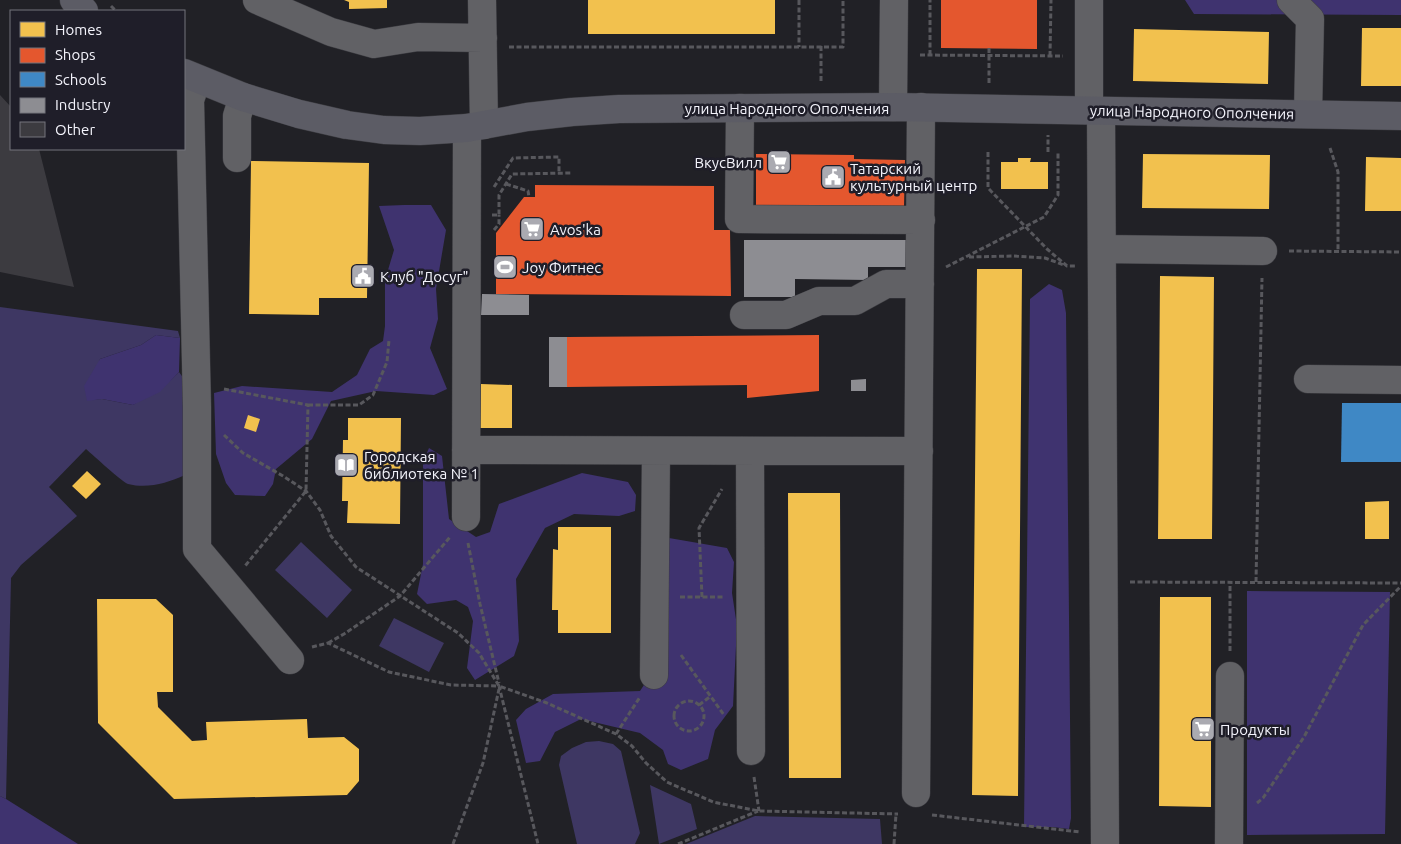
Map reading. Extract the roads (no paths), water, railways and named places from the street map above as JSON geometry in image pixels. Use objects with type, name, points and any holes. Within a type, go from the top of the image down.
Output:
[{"type":"main road","points":[[74,0],[83,10]]},
{"type":"main road","name":"улица Народного Ополчения","points":[[191,76],[242,97],[299,114],[347,125],[384,130],[420,131],[476,126],[527,117],[618,109],[922,107],[1401,116]]},
{"type":"street","points":[[257,0],[330,32],[374,44],[418,37],[483,42]]},
{"type":"street","points":[[466,517],[467,205],[483,42],[482,0]]},
{"type":"street","points":[[893,107],[894,0]]},
{"type":"street","points":[[1090,0],[1089,57],[1095,111],[1102,257],[1105,839]]},
{"type":"street","points":[[1291,0],[1310,19],[1308,114]]},
{"type":"street","points":[[191,76],[197,548],[290,660]]},
{"type":"street","points":[[237,158],[237,116],[242,97]]},
{"type":"street","points":[[917,807],[922,107]]},
{"type":"street","points":[[740,108],[739,219],[921,220]]},
{"type":"street","points":[[1102,257],[1263,251]]},
{"type":"street","points":[[744,315],[786,315],[819,301],[855,301],[886,284],[920,280]]},
{"type":"street","points":[[1308,379],[1401,380]]},
{"type":"street","points":[[466,450],[919,451]]},
{"type":"street","points":[[654,675],[656,451]]},
{"type":"street","points":[[747,451],[751,751]]},
{"type":"street","points":[[1229,835],[1230,676]]},
{"type":"place","name":"ВкусВилл","points":[[779,162]]},
{"type":"place","name":"Татарский культурный центр","points":[[833,177]]},
{"type":"place","name":"Avos'ka","points":[[532,229]]},
{"type":"place","name":"Joy Фитнес","points":[[505,267]]},
{"type":"place","name":"Клуб \"Досуг\"","points":[[363,276]]},
{"type":"place","name":"Городская библиотека № 1","points":[[346,465]]},
{"type":"place","name":"Продукты","points":[[1203,729]]}]
